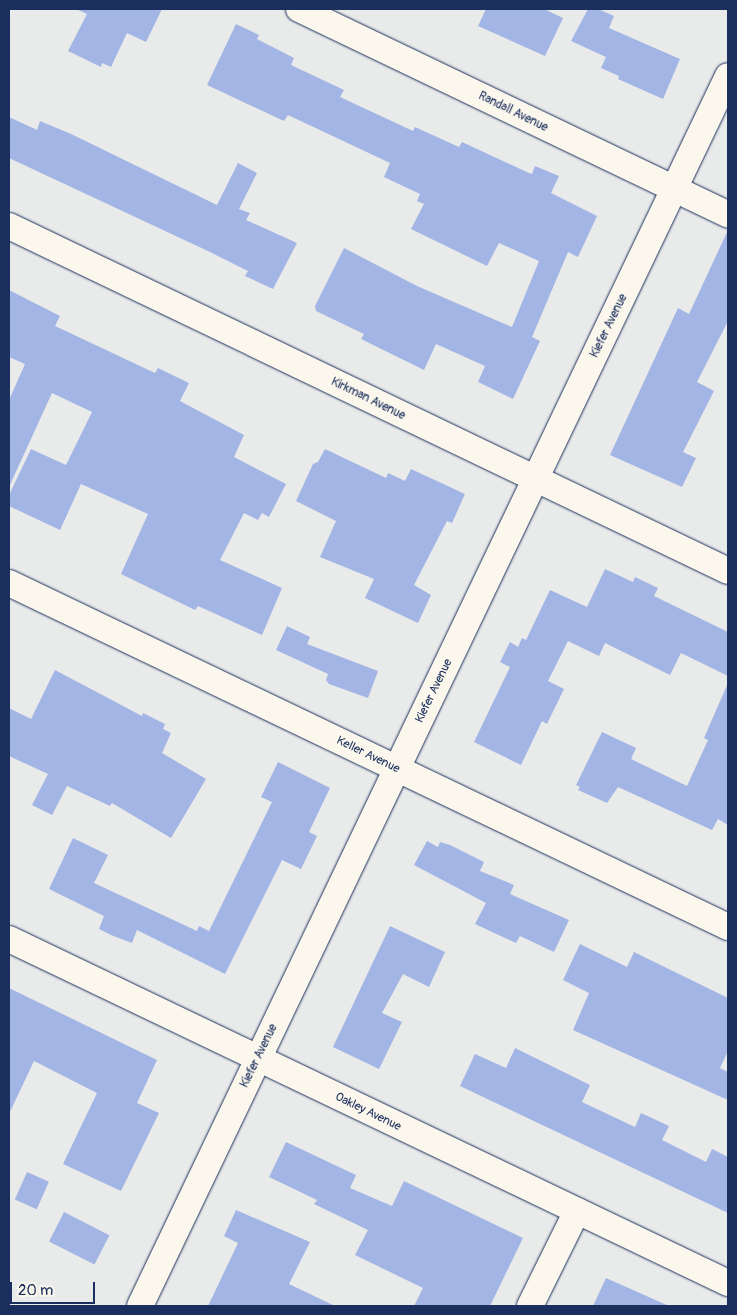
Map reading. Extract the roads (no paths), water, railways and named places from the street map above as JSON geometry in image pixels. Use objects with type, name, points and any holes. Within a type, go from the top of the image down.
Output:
[{"type":"street","name":"Randall Avenue","points":[[298,9],[728,215]]},
{"type":"street","name":"Kiefer Avenue","points":[[140,1306],[728,76]]},
{"type":"street","name":"Kirkman Avenue","points":[[9,226],[728,571]]},
{"type":"street","name":"Keller Avenue","points":[[9,582],[728,927]]},
{"type":"street","name":"Oakley Avenue","points":[[9,939],[728,1283]]},
{"type":"street","points":[[530,1306],[576,1211]]}]
